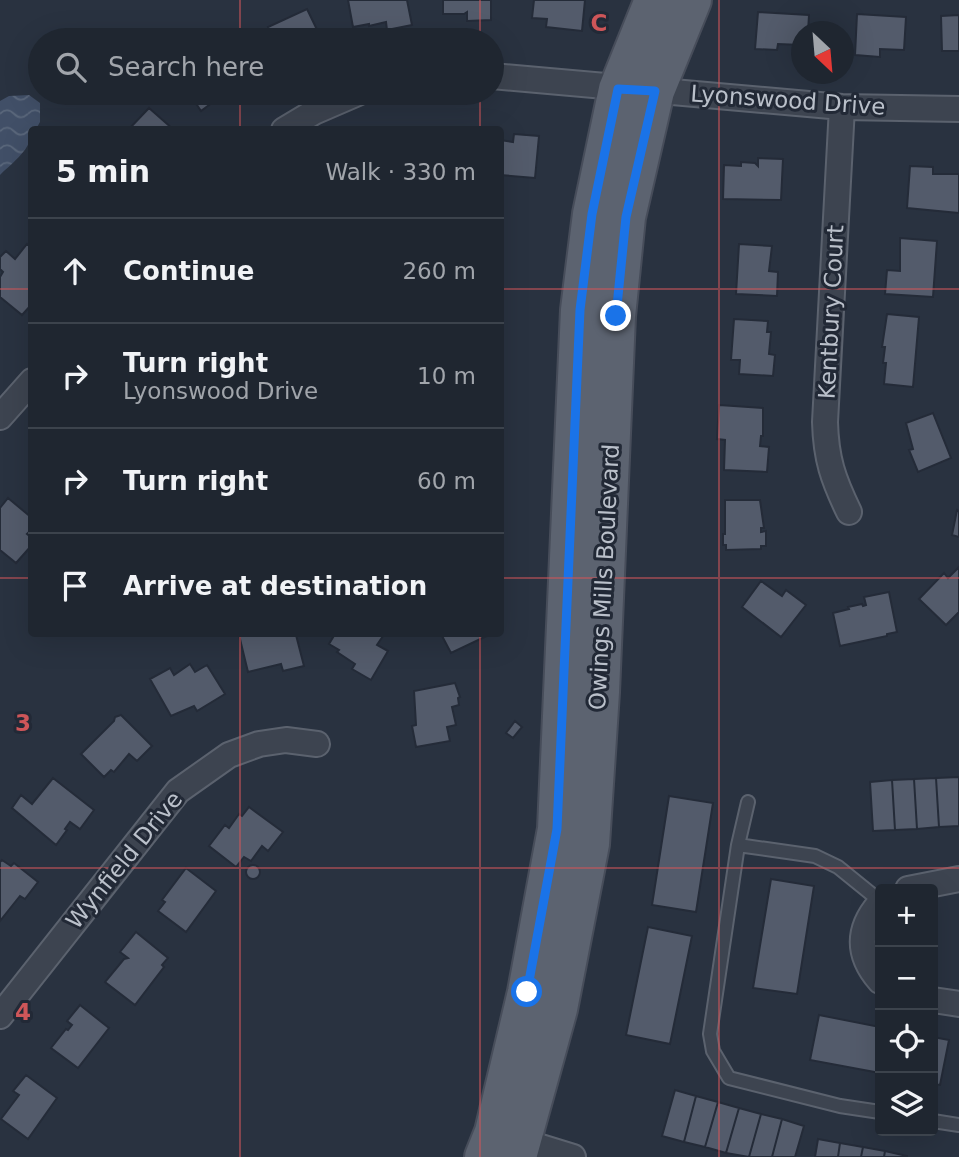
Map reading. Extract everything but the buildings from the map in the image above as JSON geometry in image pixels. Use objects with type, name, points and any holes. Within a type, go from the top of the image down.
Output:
[{"type":"main road","name":"Owings Mills Boulevard","points":[[505,1147],[527,992],[557,829],[580,310],[592,214],[637,90],[654,0]]},
{"type":"main road","name":"Owings Mills Boulevard","points":[[637,90],[692,0]]},
{"type":"street","name":"Lyonswood Drive","points":[[504,77],[842,107],[959,109]]},
{"type":"street","points":[[291,126],[330,105]]},
{"type":"street","name":"Kentbury Court","points":[[842,107],[825,422],[826,451],[835,483],[849,512]]},
{"type":"street","points":[[0,417],[28,386]]},
{"type":"street","name":"Wynfield Drive","points":[[4,1004],[178,792],[229,755],[259,744],[286,740],[317,744]]},
{"type":"street","points":[[934,884],[959,879]]},
{"type":"street","points":[[875,909],[867,920],[863,945],[867,964],[875,974]]},
{"type":"street","points":[[938,1001],[959,1004]]},
{"type":"street","points":[[505,1147],[573,1157]]},
{"type":"lane","points":[[748,802],[738,845],[710,1034],[713,1051],[729,1078],[840,1106],[875,1111]]},
{"type":"lane","points":[[738,845],[816,856],[838,867],[875,898]]},
{"type":"lane","points":[[938,1122],[959,1125]]},
{"type":"water","points":[[28,95],[28,105],[40,105],[40,122],[38,126],[28,126],[28,144],[0,175],[0,101],[9,96]]},
{"type":"route","points":[[527,992],[557,829],[580,310],[592,214],[618,89],[655,91],[626,217],[616,316]]}]
